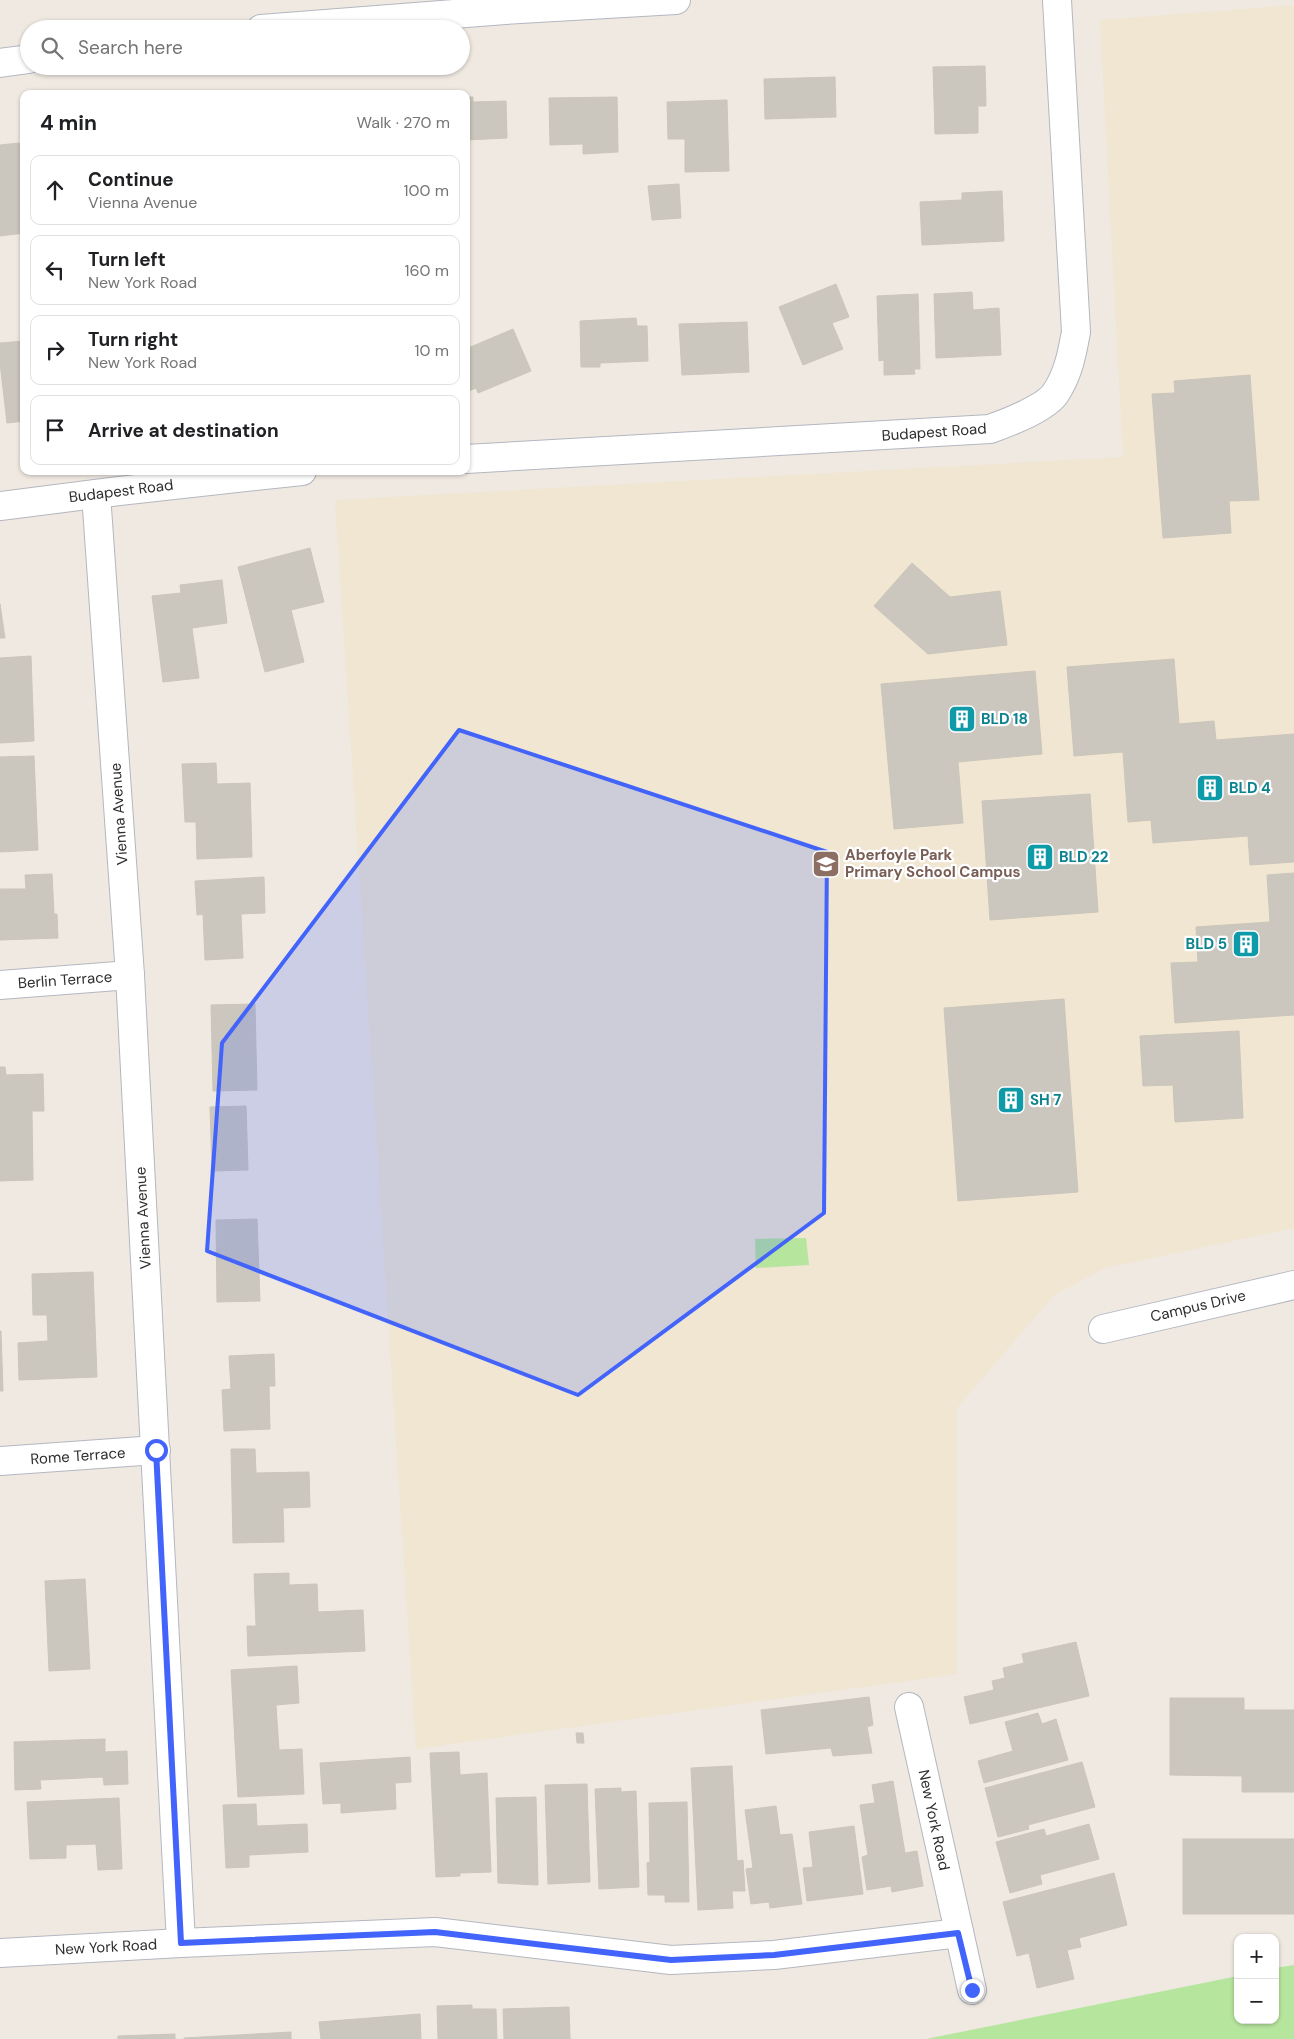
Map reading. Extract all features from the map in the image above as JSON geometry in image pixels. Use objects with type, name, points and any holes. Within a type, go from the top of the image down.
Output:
[{"type":"street","points":[[352,20],[504,5],[676,0]]},
{"type":"street","name":"Budapest Road","points":[[470,459],[990,429],[1025,415],[1054,396],[1070,365],[1076,332],[1057,0]]},
{"type":"street","points":[[0,63],[20,60]]},
{"type":"street","name":"Budapest Road","points":[[0,506],[266,475]]},
{"type":"street","name":"Vienna Avenue","points":[[96,494],[130,975],[181,1943]]},
{"type":"street","name":"Berlin Terrace","points":[[0,985],[130,975]]},
{"type":"street","name":"Campus Drive","points":[[1103,1328],[1294,1285]]},
{"type":"street","name":"Rome Terrace","points":[[0,1461],[156,1450]]},
{"type":"street","name":"New York Road","points":[[909,1707],[972,1990]]},
{"type":"street","name":"New York Road","points":[[0,1953],[435,1932],[671,1960],[774,1955],[958,1933]]},
{"type":"highlighted area","points":[[459,730],[827,852],[824,1213],[578,1395],[207,1251],[222,1043]]},
{"type":"shaded area","name":"Aberfoyle Park Primary School Campus","points":[[1294,5],[1294,1228],[1105,1268],[1054,1295],[957,1408],[957,1674],[416,1749],[335,500],[1123,457],[1100,20]]},
{"type":"green space","points":[[806,1238],[809,1265],[756,1268],[755,1239]]},
{"type":"green space","points":[[1294,1965],[1294,2039],[926,2039],[1234,1977],[1234,2024],[1279,2024],[1279,1967]]},
{"type":"building","points":[[985,66],[986,106],[978,106],[978,133],[935,134],[933,67]]},
{"type":"building","points":[[835,77],[836,117],[765,119],[764,79]]},
{"type":"building","points":[[470,97],[473,97],[473,102],[506,101],[507,138],[470,140]]},
{"type":"building","points":[[617,97],[618,152],[583,154],[583,144],[550,145],[549,98]]},
{"type":"building","points":[[727,100],[729,171],[685,172],[685,139],[668,139],[667,102]]},
{"type":"building","points":[[19,143],[20,234],[0,236],[0,145]]},
{"type":"building","points":[[679,184],[681,218],[652,220],[648,186]]},
{"type":"building","points":[[1002,191],[1004,241],[922,245],[920,202],[962,200],[962,193]]},
{"type":"building","points":[[836,284],[849,317],[832,323],[843,349],[803,365],[779,307]]},
{"type":"building","points":[[972,292],[973,310],[999,308],[1001,355],[936,358],[934,294]]},
{"type":"building","points":[[918,294],[920,369],[914,369],[915,374],[884,375],[884,360],[879,361],[877,296]]},
{"type":"building","points":[[636,318],[637,326],[647,326],[648,361],[600,363],[600,367],[581,367],[580,321]]},
{"type":"building","points":[[747,322],[749,372],[682,375],[679,324]]},
{"type":"building","points":[[513,329],[531,371],[478,393],[476,388],[470,390],[470,347]]},
{"type":"building","points":[[20,341],[20,421],[7,423],[0,363],[0,343]]},
{"type":"building","points":[[1250,375],[1259,500],[1229,501],[1231,533],[1163,538],[1152,394],[1175,393],[1174,381]]},
{"type":"building","points":[[310,548],[324,602],[291,610],[304,662],[265,672],[238,567]]},
{"type":"building","points":[[912,563],[950,597],[1000,591],[1007,645],[928,654],[874,606]]},
{"type":"building","points":[[222,580],[227,623],[192,628],[199,678],[163,682],[152,596],[181,593],[180,585]]},
{"type":"building","points":[[0,604],[5,638],[0,638]]},
{"type":"building","points":[[31,656],[34,741],[0,743],[0,658]]},
{"type":"building","name":"BLD 4","points":[[1174,659],[1179,724],[1214,721],[1216,740],[1294,734],[1294,862],[1250,865],[1248,836],[1153,843],[1151,820],[1128,822],[1123,752],[1074,756],[1067,667]]},
{"type":"building","name":"BLD 18","points":[[1035,671],[1042,754],[958,762],[963,823],[894,829],[881,684]]},
{"type":"building","points":[[34,756],[38,850],[0,852],[0,757]]},
{"type":"building","points":[[216,763],[217,784],[250,783],[252,857],[197,859],[196,822],[185,822],[182,764]]},
{"type":"building","name":"BLD 22","points":[[1090,794],[1098,912],[990,920],[982,801]]},
{"type":"building","name":"BLD 5","points":[[1294,873],[1294,1015],[1175,1023],[1171,963],[1198,962],[1196,927],[1270,922],[1267,875]]},
{"type":"building","points":[[52,874],[54,914],[57,914],[58,938],[0,940],[0,889],[26,889],[25,875]]},
{"type":"building","points":[[264,877],[265,913],[241,914],[243,958],[205,960],[203,914],[197,915],[195,881]]},
{"type":"building","name":"SH 7","points":[[1064,999],[1078,1192],[958,1201],[944,1008]]},
{"type":"building","points":[[255,1004],[257,1090],[213,1091],[211,1005]]},
{"type":"building","points":[[1239,1031],[1243,1118],[1175,1122],[1173,1085],[1143,1086],[1140,1036]]},
{"type":"building","points":[[0,1067],[5,1067],[6,1075],[43,1074],[44,1111],[32,1111],[33,1180],[0,1181]]},
{"type":"building","points":[[246,1106],[248,1170],[212,1171],[210,1107]]},
{"type":"building","points":[[257,1219],[260,1301],[217,1302],[216,1220]]},
{"type":"building","points":[[93,1272],[97,1377],[19,1380],[18,1343],[48,1341],[47,1315],[33,1315],[32,1274]]},
{"type":"building","points":[[1,1331],[3,1391],[0,1391]]},
{"type":"building","points":[[274,1354],[275,1386],[269,1386],[270,1429],[224,1431],[222,1390],[231,1389],[229,1356]]},
{"type":"building","points":[[231,1449],[255,1449],[256,1473],[309,1472],[310,1507],[283,1508],[284,1542],[233,1543]]},
{"type":"building","points":[[289,1573],[289,1585],[317,1584],[318,1612],[363,1610],[365,1651],[248,1656],[247,1626],[256,1626],[254,1574]]},
{"type":"building","points":[[85,1579],[90,1669],[49,1671],[45,1581]]},
{"type":"building","points":[[1076,1642],[1089,1696],[970,1724],[964,1697],[994,1690],[992,1681],[1005,1678],[1003,1668],[1024,1663],[1022,1654]]},
{"type":"building","points":[[297,1666],[299,1703],[276,1705],[279,1750],[302,1749],[304,1794],[238,1797],[231,1670]]},
{"type":"building","points":[[869,1697],[873,1725],[867,1727],[872,1753],[833,1756],[831,1748],[766,1754],[761,1710]]},
{"type":"building","points":[[1170,1698],[1244,1698],[1244,1710],[1294,1710],[1294,1792],[1242,1792],[1242,1776],[1170,1775]]},
{"type":"building","points":[[1038,1713],[1042,1724],[1056,1719],[1068,1760],[984,1783],[978,1761],[1013,1751],[1005,1722]]},
{"type":"building","points":[[576,1733],[583,1733],[584,1743],[577,1743]]},
{"type":"building","points":[[105,1739],[105,1752],[127,1751],[128,1784],[104,1785],[103,1777],[40,1780],[41,1789],[15,1790],[14,1742]]},
{"type":"building","points":[[459,1752],[460,1775],[487,1773],[491,1872],[460,1873],[460,1876],[436,1877],[430,1753]]},
{"type":"building","points":[[410,1757],[411,1782],[395,1783],[396,1809],[341,1813],[341,1803],[323,1804],[320,1763]]},
{"type":"building","points":[[1082,1762],[1095,1807],[1028,1825],[1029,1829],[998,1837],[985,1788]]},
{"type":"building","points":[[732,1766],[737,1861],[743,1860],[745,1891],[732,1891],[733,1908],[698,1910],[691,1768]]},
{"type":"building","points":[[893,1781],[905,1853],[917,1851],[923,1886],[892,1892],[891,1886],[867,1890],[862,1857],[868,1855],[860,1805],[875,1803],[872,1785]]},
{"type":"building","points":[[587,1784],[590,1882],[548,1884],[545,1785]]},
{"type":"building","points":[[621,1788],[621,1792],[636,1791],[639,1887],[599,1889],[595,1789]]},
{"type":"building","points":[[536,1797],[538,1885],[498,1883],[496,1798]]},
{"type":"building","points":[[119,1798],[122,1869],[98,1870],[96,1844],[66,1845],[66,1858],[30,1859],[27,1802]]},
{"type":"building","points":[[687,1802],[689,1902],[665,1902],[665,1895],[648,1895],[647,1863],[650,1862],[649,1803]]},
{"type":"building","points":[[256,1804],[257,1826],[307,1824],[308,1852],[249,1855],[249,1867],[226,1868],[223,1805]]},
{"type":"building","points":[[776,1806],[780,1835],[792,1834],[802,1904],[770,1908],[769,1902],[751,1904],[746,1869],[753,1868],[745,1810]]},
{"type":"building","points":[[1089,1824],[1099,1859],[1040,1875],[1042,1884],[1010,1893],[996,1842],[1044,1829],[1046,1836]]},
{"type":"building","points":[[854,1826],[863,1894],[807,1901],[803,1868],[813,1867],[809,1832]]},
{"type":"building","points":[[1183,1839],[1294,1839],[1294,1914],[1183,1914]]},
{"type":"building","points":[[1114,1873],[1127,1925],[1079,1938],[1081,1947],[1067,1950],[1074,1979],[1037,1988],[1029,1953],[1017,1956],[1003,1902]]},
{"type":"building","points":[[472,2005],[472,2009],[496,2009],[497,2039],[438,2039],[437,2006]]},
{"type":"building","points":[[569,2007],[570,2039],[504,2039],[503,2009]]},
{"type":"building","points":[[420,2014],[421,2039],[321,2039],[319,2022]]},
{"type":"building","points":[[291,2032],[291,2039],[184,2039],[184,2038]]},
{"type":"building","points":[[175,2034],[175,2039],[118,2039],[118,2036]]},
{"type":"place","name":"BLD 18","points":[[962,719]]},
{"type":"place","name":"BLD 4","points":[[1210,788]]},
{"type":"place","name":"BLD 22","points":[[1040,857]]},
{"type":"place","name":"Aberfoyle Park Primary School Campus","points":[[826,864]]},
{"type":"place","name":"BLD 5","points":[[1246,944]]},
{"type":"place","name":"SH 7","points":[[1011,1100]]},
{"type":"route","points":[[156,1450],[181,1943],[435,1932],[671,1960],[774,1955],[958,1933],[972,1990]]}]
